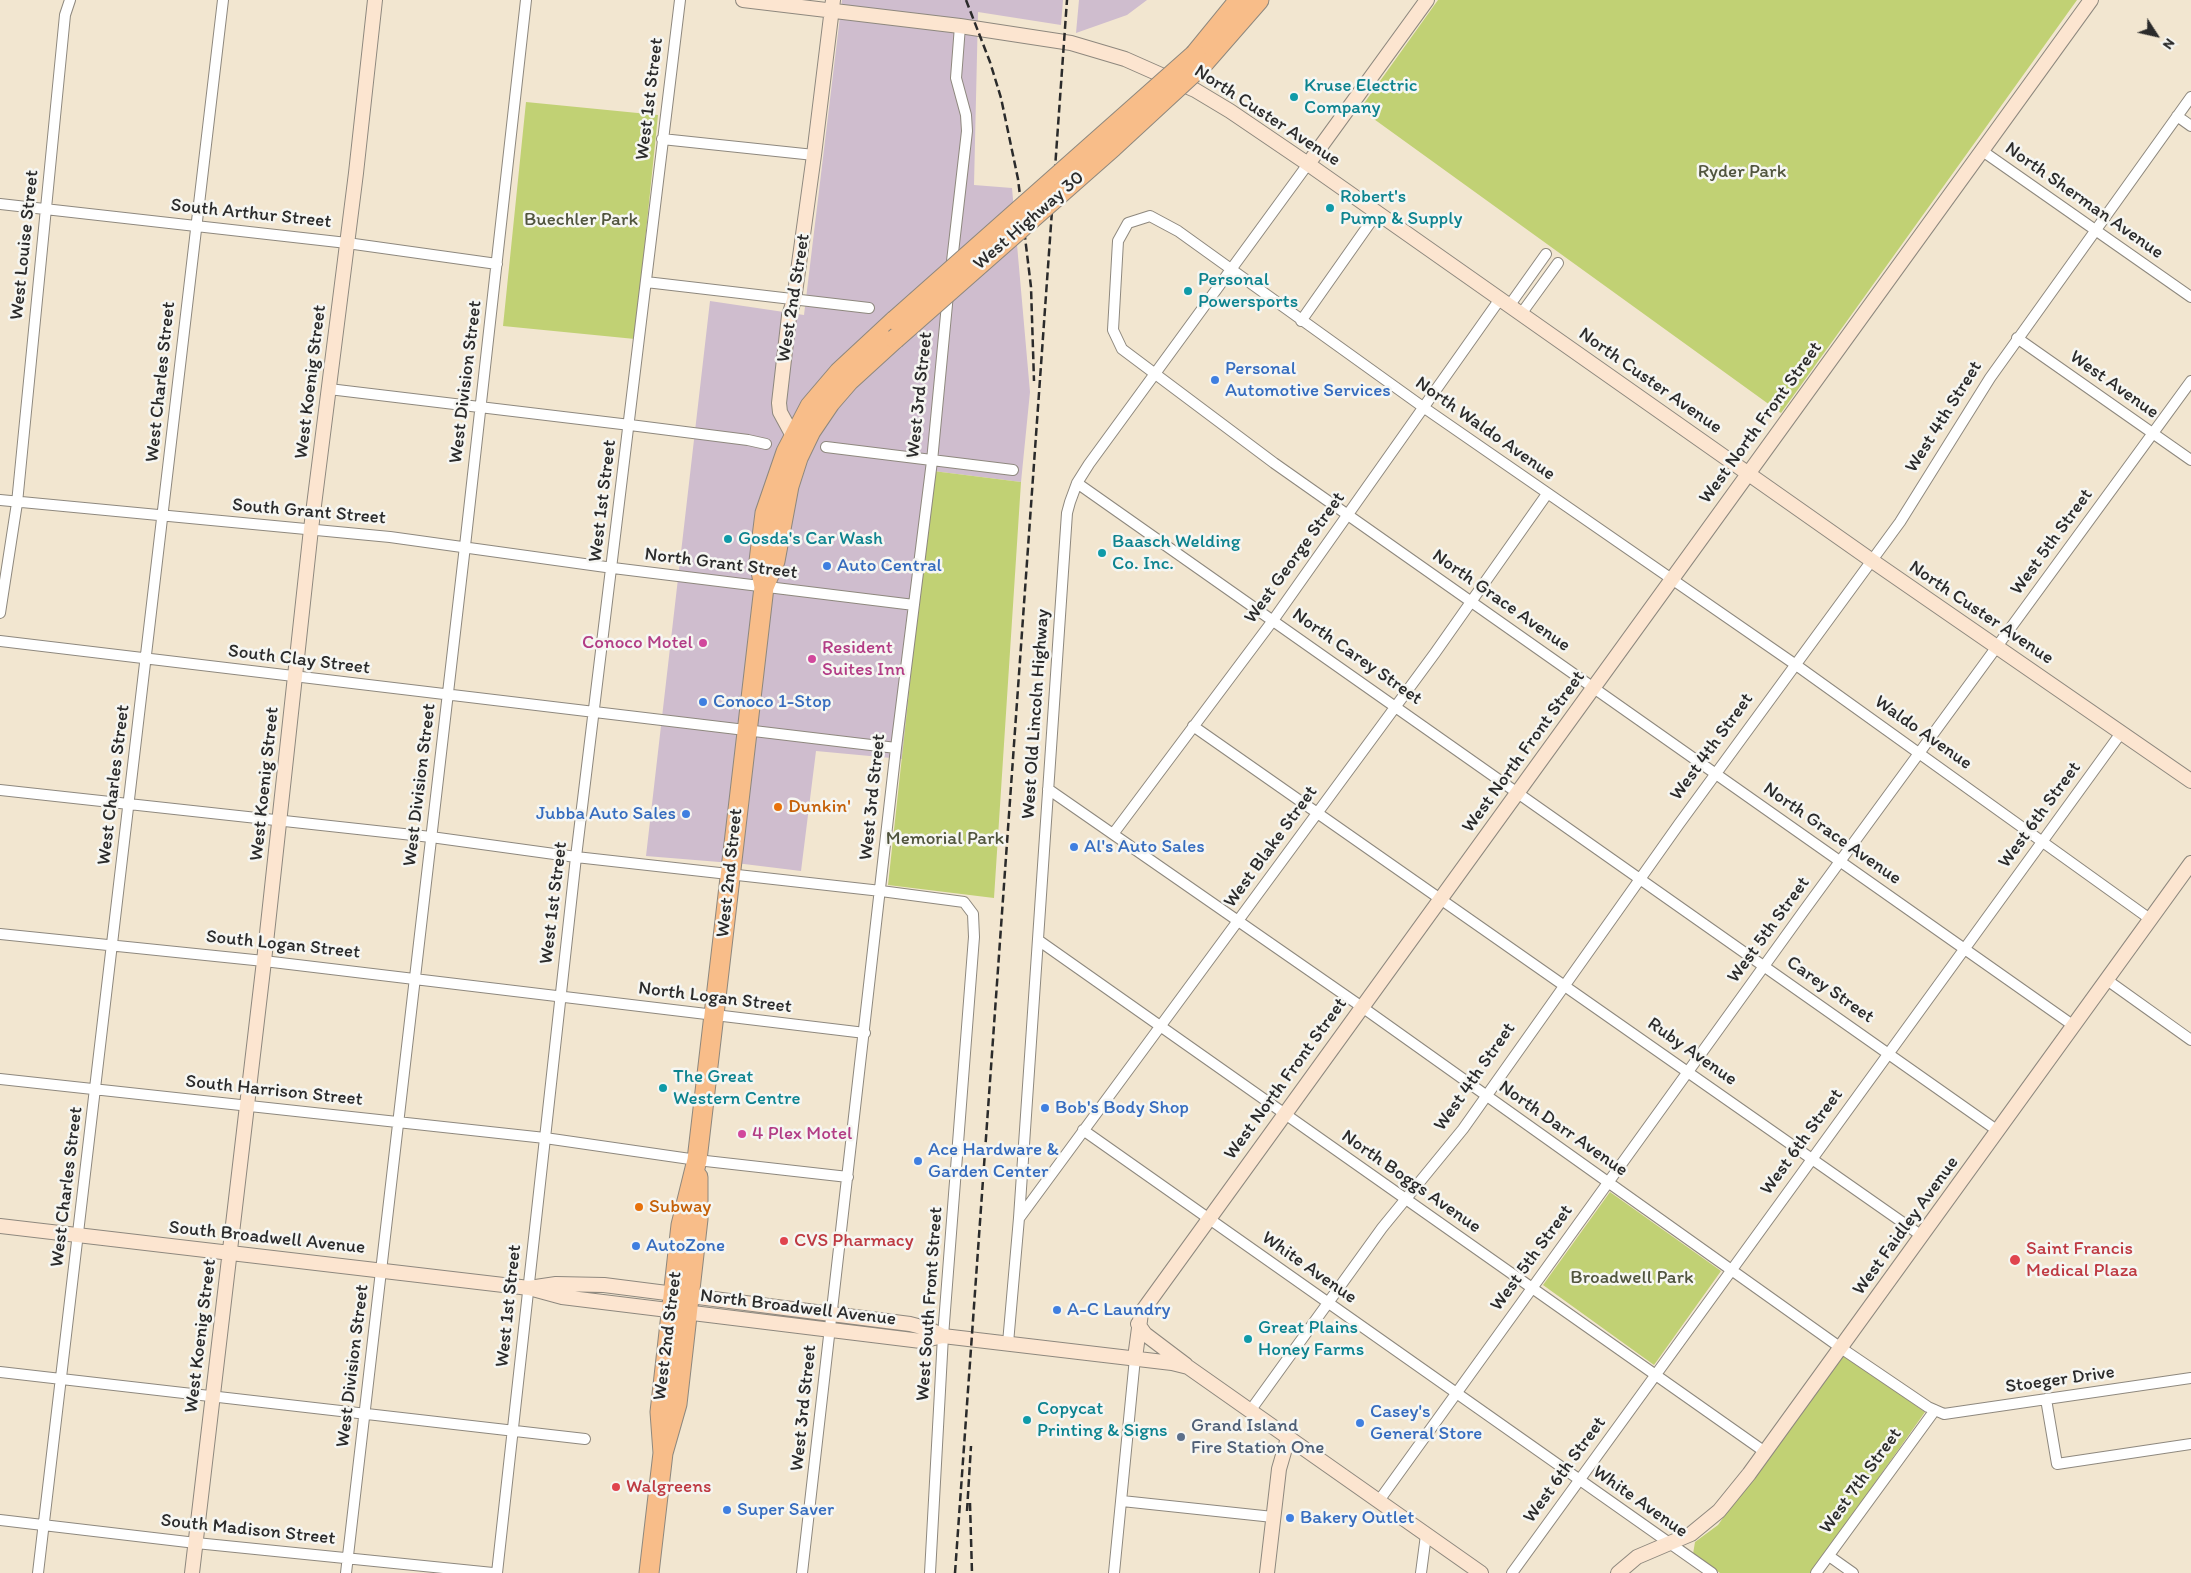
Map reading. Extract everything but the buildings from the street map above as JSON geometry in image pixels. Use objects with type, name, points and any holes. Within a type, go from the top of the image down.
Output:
[{"type":"highway","name":"West Highway 30","points":[[799,441],[810,406],[828,384],[896,320],[1138,106],[1199,59],[1239,0]]},
{"type":"highway","name":"West Highway 30","points":[[799,441],[839,392],[895,339],[1113,148],[1259,0]]},
{"type":"highway","name":"West 2nd Street","points":[[649,1573],[663,1453],[660,1412],[680,1304],[684,1211],[697,1160],[764,587],[774,561],[799,441]]},
{"type":"street","name":"West Louise Street","points":[[0,613],[18,503],[66,15],[70,0]]},
{"type":"street","name":"West Charles Street","points":[[38,1573],[164,517],[223,0]]},
{"type":"street","name":"West Koenig Street","points":[[192,1573],[280,822],[311,529],[375,0]]},
{"type":"street","name":"West Division Street","points":[[346,1573],[432,837],[526,0]]},
{"type":"street","name":"West 1st Street","points":[[497,1573],[530,1288],[576,857],[613,568],[662,139],[680,0]]},
{"type":"street","name":"North Custer Avenue","points":[[743,0],[833,5],[1071,44],[1125,59],[1188,86],[1230,110],[1308,164],[1504,303],[2191,781]]},
{"type":"street","points":[[1308,164],[1427,0]]},
{"type":"street","name":"West North Front Street","points":[[1114,1573],[1138,1324],[1141,1313],[2091,0]]},
{"type":"street","name":"West 2nd Street","points":[[799,441],[778,408],[789,316],[794,300],[833,5]]},
{"type":"street","name":"West 3rd Street","points":[[802,1573],[896,748],[932,461],[967,131],[966,115],[956,78],[960,26]]},
{"type":"street","name":"West 4th Street","points":[[1250,1411],[1328,1302],[1405,1200],[1463,1129],[1640,878],[1872,560],[1912,502],[1970,408],[2017,338],[2191,97]]},
{"type":"street","points":[[2177,116],[2191,126]]},
{"type":"street","points":[[662,139],[814,155]]},
{"type":"street","name":"North Sherman Avenue","points":[[1981,150],[2191,297]]},
{"type":"street","name":"West Old Lincoln Highway","points":[[1008,1343],[1019,1218],[1067,513],[1077,483],[1308,164]]},
{"type":"street","name":"South Arthur Street","points":[[0,204],[347,243],[497,264]]},
{"type":"street","points":[[1301,321],[1377,213]]},
{"type":"street","name":"North Grace Avenue","points":[[1231,271],[1178,231],[1150,216],[1128,223],[1118,241],[1112,330],[1122,349],[1154,375],[1347,515],[2074,1026]]},
{"type":"street","name":"West George Street","points":[[1113,834],[1274,619],[1423,407],[1504,303],[1546,254]]},
{"type":"street","points":[[1521,314],[1558,263]]},
{"type":"street","name":"North Waldo Avenue","points":[[1231,271],[1547,494],[1672,579]]},
{"type":"street","points":[[646,282],[869,308]]},
{"type":"street","name":"West Avenue","points":[[2017,338],[2191,460]]},
{"type":"street","name":"West 5th Street","points":[[1378,1502],[1840,861],[2191,381]]},
{"type":"street","points":[[329,389],[630,425],[766,444]]},
{"type":"street","points":[[826,447],[1013,470]]},
{"type":"street","name":"North Carey Street","points":[[1077,483],[1274,619],[1518,792]]},
{"type":"street","name":"West Blake Street","points":[[1019,1218],[1396,706],[1547,494]]},
{"type":"street","name":"South Grant Street","points":[[0,500],[164,517],[311,529],[465,546],[613,568]]},
{"type":"street","name":"North Grant Street","points":[[613,568],[914,605]]},
{"type":"street","name":"Waldo Avenue","points":[[1672,579],[2043,840],[2150,919]]},
{"type":"street","name":"South Clay Street","points":[[0,641],[295,678],[595,710],[896,748]]},
{"type":"street","name":"Ruby Avenue","points":[[1193,726],[1922,1236]]},
{"type":"street","name":"West 6th Street","points":[[1512,1573],[2121,733]]},
{"type":"street","name":"North Darr Avenue","points":[[1048,789],[1362,1007],[1841,1348],[1935,1410]]},
{"type":"street","points":[[0,790],[280,822],[432,837],[576,857],[881,891]]},
{"type":"street","name":"Carey Street","points":[[1518,792],[1998,1131]]},
{"type":"street","name":"West Faidley Avenue","points":[[1618,1573],[1637,1557],[1691,1534],[1719,1511],[1841,1348],[2191,863]]},
{"type":"street","name":"West South Front Street","points":[[881,891],[964,902],[973,914],[974,937],[943,1336],[930,1573]]},
{"type":"street","name":"South Logan Street","points":[[0,934],[113,944],[561,996]]},
{"type":"street","name":"North Boggs Avenue","points":[[1038,940],[1765,1452]]},
{"type":"street","points":[[2106,980],[2191,1040]]},
{"type":"street","name":"North Logan Street","points":[[561,996],[864,1033]]},
{"type":"street","name":"South Harrison Street","points":[[0,1079],[96,1091],[399,1121],[545,1138],[697,1160],[848,1177]]},
{"type":"street","name":"White Avenue","points":[[1083,1130],[1328,1302],[1455,1394],[1712,1573]]},
{"type":"street","name":"South Broadwell Avenue","points":[[0,1226],[382,1269],[530,1288]]},
{"type":"street","name":"North Broadwell Avenue","points":[[530,1288],[566,1283],[604,1285],[680,1304],[830,1330],[921,1341],[943,1336],[1135,1358],[1188,1367],[1480,1573]]},
{"type":"street","name":"North Broadwell Avenue","points":[[680,1304],[832,1314],[910,1324],[929,1328],[943,1336]]},
{"type":"street","points":[[1138,1324],[1145,1334],[1188,1367]]},
{"type":"street","points":[[0,1372],[513,1429],[585,1439]]},
{"type":"street","name":"Stoeger Drive","points":[[1935,1410],[1944,1414],[2191,1378]]},
{"type":"street","points":[[2046,1400],[2057,1464],[2191,1444]]},
{"type":"street","name":"West 7th Street","points":[[1816,1573],[1935,1410]]},
{"type":"street","points":[[1267,1573],[1279,1469],[1288,1438]]},
{"type":"street","points":[[1122,1501],[1273,1517]]},
{"type":"street","name":"South Madison Street","points":[[0,1520],[196,1543],[493,1573]]},
{"type":"street","points":[[1421,1573],[1426,1535]]},
{"type":"street","points":[[1829,1556],[1853,1573]]},
{"type":"shaded area","points":[[842,0],[1063,0],[1061,25],[978,12],[974,185],[1012,188],[1030,392],[1021,482],[933,471],[902,759],[816,751],[801,871],[646,856],[710,301],[804,315]]},
{"type":"shaded area","points":[[1079,0],[1147,0],[1127,15],[1076,33]]},
{"type":"green space","name":"Ryder Park","points":[[1438,0],[2077,0],[1781,413],[1360,109]]},
{"type":"green space","name":"Buechler Park","points":[[526,102],[658,115],[635,339],[503,326]]},
{"type":"green space","name":"Memorial Park","points":[[933,471],[1021,482],[994,898],[888,885]]},
{"type":"green space","name":"Broadwell Park","points":[[1610,1192],[1721,1271],[1654,1365],[1543,1285]]},
{"type":"green space","points":[[1841,1352],[1925,1412],[1811,1573],[1720,1573],[1693,1554],[1695,1542],[1718,1525]]},
{"type":"railway","points":[[966,0],[990,62],[1001,98],[1018,179],[1031,287],[1034,381]]},
{"type":"railway","points":[[955,1573],[1067,0]]},
{"type":"railway","points":[[967,1511],[971,1446]]},
{"type":"railway","points":[[970,1503],[972,1573]]},
{"type":"place","name":"Kruse Electric Company","points":[[1294,97]]},
{"type":"place","name":"Robert's Pump & Supply","points":[[1330,208]]},
{"type":"place","name":"Personal Powersports","points":[[1188,291]]},
{"type":"place","name":"Personal Automotive Services","points":[[1215,380]]},
{"type":"place","name":"Gosda's Car Wash","points":[[728,539]]},
{"type":"place","name":"Baasch Welding Co. Inc.","points":[[1102,553]]},
{"type":"place","name":"Auto Central","points":[[827,566]]},
{"type":"place","name":"Conoco Motel","points":[[703,643]]},
{"type":"place","name":"Resident Suites Inn","points":[[812,659]]},
{"type":"place","name":"Conoco 1-Stop","points":[[703,702]]},
{"type":"place","name":"Dunkin'","points":[[778,807]]},
{"type":"place","name":"Jubba Auto Sales","points":[[686,814]]},
{"type":"place","name":"Al's Auto Sales","points":[[1074,847]]},
{"type":"place","name":"The Great Western Centre","points":[[663,1088]]},
{"type":"place","name":"Bob's Body Shop","points":[[1045,1108]]},
{"type":"place","name":"4 Plex Motel","points":[[742,1134]]},
{"type":"place","name":"Ace Hardware & Garden Center","points":[[918,1161]]},
{"type":"place","name":"Subway","points":[[639,1207]]},
{"type":"place","name":"CVS Pharmacy","points":[[784,1241]]},
{"type":"place","name":"AutoZone","points":[[636,1246]]},
{"type":"place","name":"Saint Francis Medical Plaza","points":[[2015,1260]]},
{"type":"place","name":"A-C Laundry","points":[[1057,1310]]},
{"type":"place","name":"Great Plains Honey Farms","points":[[1248,1339]]},
{"type":"place","name":"Copycat Printing & Signs","points":[[1027,1420]]},
{"type":"place","name":"Casey's General Store","points":[[1360,1423]]},
{"type":"place","name":"Grand Island Fire Station One","points":[[1181,1437]]},
{"type":"place","name":"Walgreens","points":[[616,1487]]},
{"type":"place","name":"Super Saver","points":[[727,1510]]},
{"type":"place","name":"Bakery Outlet","points":[[1290,1518]]}]
